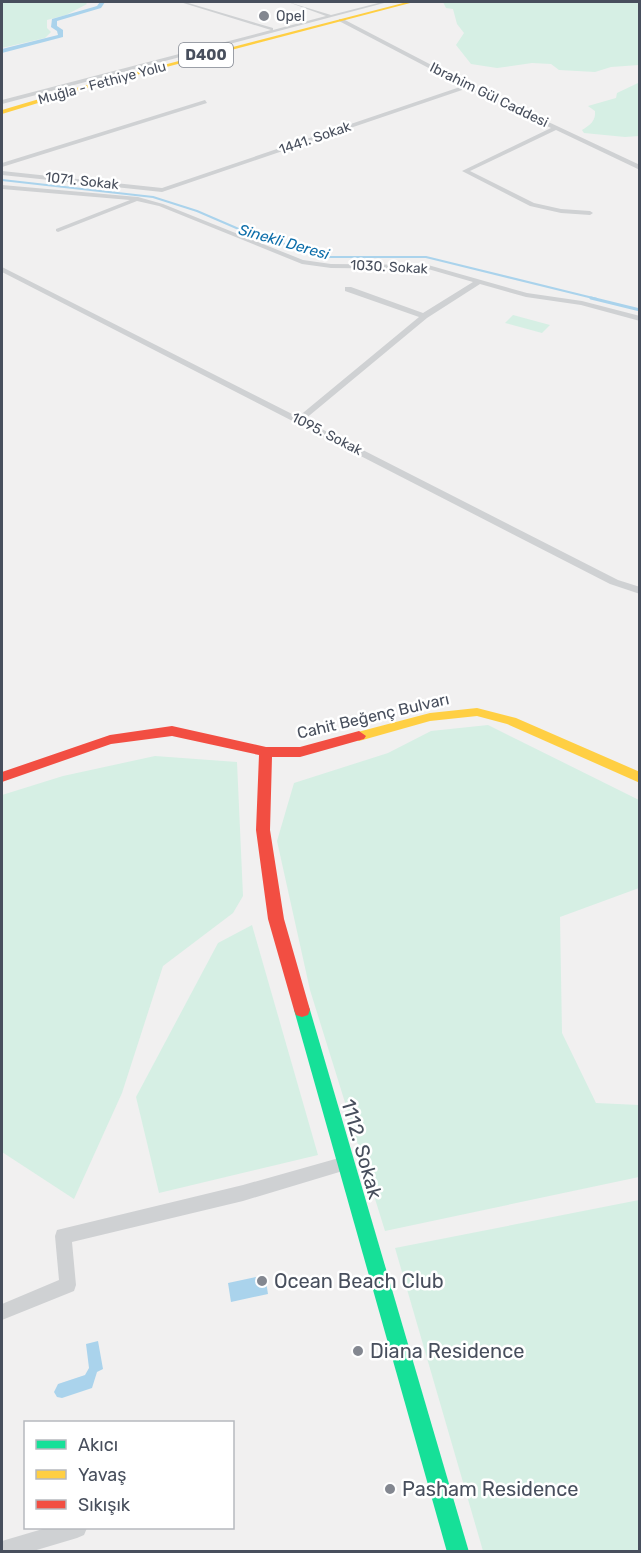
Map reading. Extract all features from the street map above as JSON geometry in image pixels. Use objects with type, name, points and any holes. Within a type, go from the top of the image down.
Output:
[{"type":"main road","name":"Muğla - Fethiye Yolu","points":[[3,105],[92,85],[397,2]]},
{"type":"main road","name":"Muğla - Fethiye Yolu","points":[[3,105],[275,31],[411,2]]},
{"type":"main road","name":"Cahit Beğenç Bulvarı","points":[[2,777],[110,740],[172,731],[266,752],[300,752],[430,717],[477,712],[511,721],[639,778]]},
{"type":"main road","name":"1112. Sokak","points":[[266,752],[263,830],[276,919],[458,1551]]},
{"type":"street","points":[[182,2],[275,31]]},
{"type":"street","name":"Ibrahim Gül Caddesi","points":[[290,2],[334,18],[468,86],[639,168]]},
{"type":"street","points":[[334,18],[386,2]]},
{"type":"street","name":"1441. Sokak","points":[[162,190],[468,86]]},
{"type":"street","points":[[2,165],[205,102]]},
{"type":"street","points":[[556,129],[465,171],[500,185],[516,198],[559,213],[591,213]]},
{"type":"street","name":"1071. Sokak","points":[[2,173],[162,190]]},
{"type":"street","name":"1030. Sokak","points":[[2,187],[138,200],[162,205],[302,262],[331,266],[428,267],[554,301],[582,303],[639,319]]},
{"type":"street","points":[[58,230],[138,200]]},
{"type":"street","name":"1095. Sokak","points":[[2,269],[614,582],[639,591]]},
{"type":"street","points":[[2,281],[14,277]]},
{"type":"street","points":[[300,420],[424,316],[480,282]]},
{"type":"street","points":[[348,289],[424,316]]},
{"type":"street","points":[[2,1311],[68,1285],[63,1236],[243,1193],[346,1163]]},
{"type":"street","points":[[2,1550],[70,1529]]},
{"type":"green space","points":[[2,2],[85,2],[87,4],[66,15],[47,20],[47,28],[51,32],[45,38],[2,48]]},
{"type":"green space","points":[[443,2],[639,2],[639,65],[611,67],[595,72],[559,70],[551,64],[532,63],[497,68],[471,64],[456,45],[464,33],[457,24],[453,9],[446,8]]},
{"type":"green space","points":[[638,83],[639,136],[584,133],[582,130],[595,117],[595,111],[588,106],[616,98],[617,93]]},
{"type":"green space","points":[[513,315],[550,325],[542,333],[505,323]]},
{"type":"green space","points":[[488,725],[639,800],[639,888],[560,917],[562,1033],[596,1103],[639,1105],[639,1177],[385,1231],[310,990],[277,841],[294,783],[388,753],[431,731]]},
{"type":"green space","points":[[155,756],[237,762],[243,896],[233,913],[163,966],[122,1093],[74,1199],[2,1152],[2,795],[63,776]]},
{"type":"green space","points":[[252,925],[318,1155],[159,1193],[136,1097],[218,943]]},
{"type":"green space","points":[[639,1200],[639,1551],[483,1551],[395,1248]]},
{"type":"water","points":[[265,1275],[268,1294],[231,1302],[228,1283]]},
{"type":"water","points":[[98,1341],[103,1369],[97,1372],[92,1388],[62,1398],[57,1397],[54,1392],[58,1384],[85,1375],[89,1368],[86,1344]]},
{"type":"waterway","points":[[2,51],[61,36],[60,30],[54,27],[54,20],[99,7],[102,2]]},
{"type":"waterway","name":"Sinekli Deresi","points":[[2,180],[153,197],[197,211],[248,233],[329,257],[426,257],[597,299]]},
{"type":"waterway","name":"Sinekli Deresi","points":[[591,298],[640,310]]},
{"type":"traffic: fast","points":[[302,1010],[458,1552]]},
{"type":"traffic: slow","points":[[2,112],[92,85],[411,2]]},
{"type":"traffic: slow","points":[[359,736],[430,717],[477,712],[511,721],[640,778]]},
{"type":"traffic: jam","points":[[2,777],[110,740],[172,731],[266,752],[300,752],[359,736]]},
{"type":"traffic: jam","points":[[266,752],[263,830],[276,919],[302,1010]]},
{"type":"place","name":"Opel","points":[[264,16]]},
{"type":"place","name":"Ocean Beach Club","points":[[262,1281]]},
{"type":"place","name":"Diana Residence","points":[[358,1351]]},
{"type":"place","name":"Pasham Residence","points":[[390,1489]]}]
